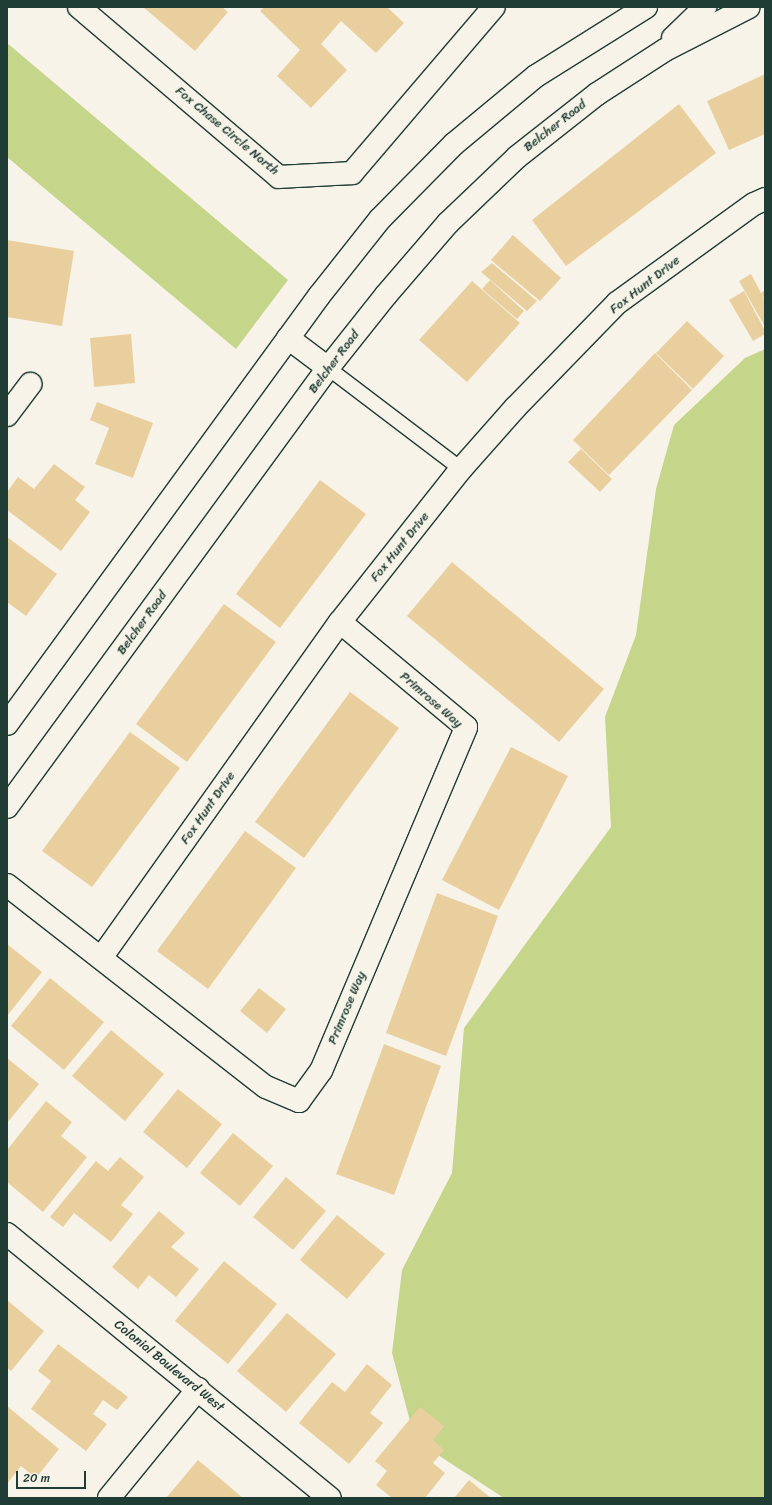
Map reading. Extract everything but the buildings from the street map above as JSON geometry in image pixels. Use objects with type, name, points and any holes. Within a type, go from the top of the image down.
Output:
[{"type":"street","name":"Fox Chase Circle North","points":[[79,7],[279,177],[352,173],[494,7]]},
{"type":"street","points":[[7,724],[288,338],[380,219],[454,144],[536,76],[646,7]]},
{"type":"street","points":[[656,56],[706,7]]},
{"type":"street","name":"Belcher Road","points":[[7,807],[328,368],[386,295],[448,224],[517,157],[597,94],[656,56],[749,7]]},
{"type":"street","name":"Fox Hunt Drive","points":[[101,958],[340,622],[461,469],[515,408],[617,303],[754,204],[765,199]]},
{"type":"street","points":[[288,338],[328,368]]},
{"type":"street","points":[[7,415],[30,384]]},
{"type":"street","name":"Primrose Way","points":[[7,884],[266,1087],[299,1101],[321,1071],[466,727],[340,622]]},
{"type":"street","name":"Colonial Boulevard West","points":[[7,1234],[330,1498]]},
{"type":"street","points":[[109,1498],[198,1389]]},
{"type":"lane","points":[[328,368],[461,469]]},
{"type":"green space","points":[[7,43],[288,280],[236,349],[7,157]]},
{"type":"green space","points":[[765,349],[765,1498],[504,1498],[415,1440],[392,1353],[402,1270],[452,1173],[464,1028],[611,827],[605,717],[636,635],[656,489],[674,425],[745,358]]}]
